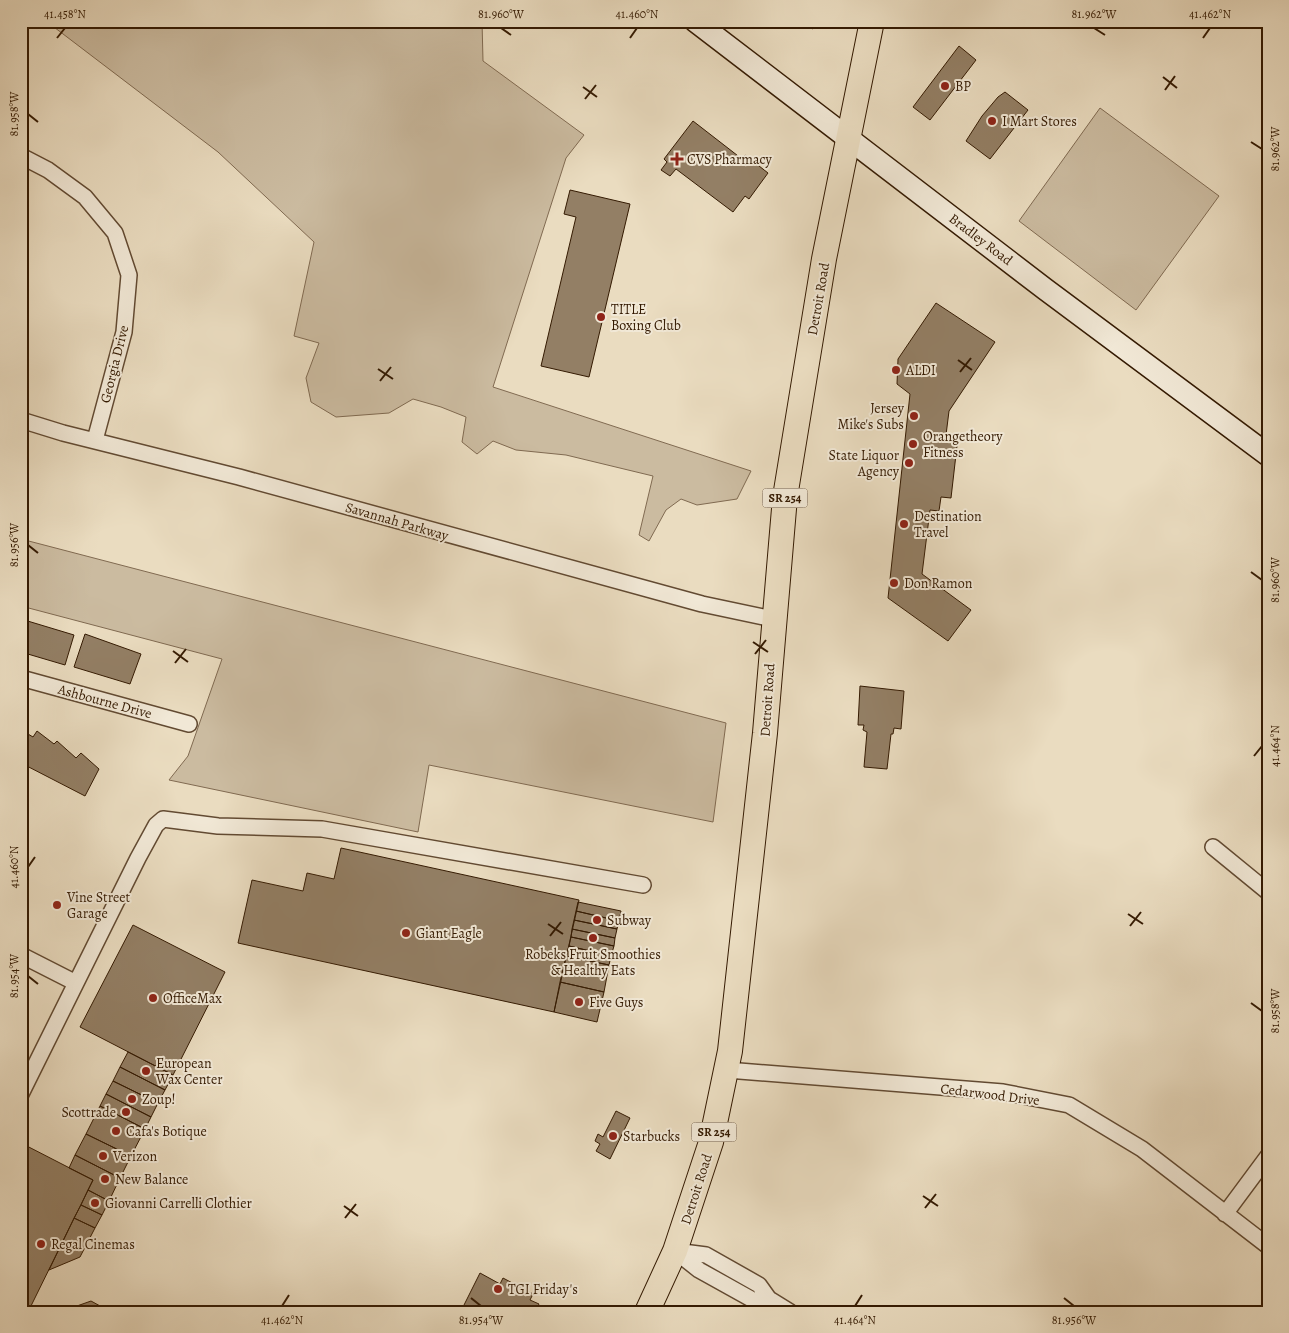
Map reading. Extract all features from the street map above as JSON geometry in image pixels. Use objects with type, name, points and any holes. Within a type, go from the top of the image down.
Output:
[{"type":"main road","name":"Detroit Road","points":[[647,1312],[675,1251],[711,1142],[727,1070],[739,980],[765,733],[773,619],[785,497],[824,259],[872,21]]},
{"type":"street","name":"Bradley Road","points":[[695,21],[1268,455]]},
{"type":"street","name":"Georgia Drive","points":[[21,156],[48,170],[86,197],[115,233],[129,275],[124,332],[95,440]]},
{"type":"street","name":"Savannah Parkway","points":[[21,420],[63,433],[95,440],[702,604],[773,619]]},
{"type":"street","name":"Ashbourne Drive","points":[[21,678],[188,724]]},
{"type":"street","points":[[21,1094],[148,839],[156,825],[166,818],[180,822],[218,826],[322,829],[643,885]]},
{"type":"street","points":[[1213,847],[1268,892]]},
{"type":"street","points":[[21,955],[76,983]]},
{"type":"street","name":"Cedarwood Drive","points":[[727,1070],[1003,1092],[1069,1106],[1142,1149],[1268,1246]]},
{"type":"street","points":[[1225,1214],[1268,1156]]},
{"type":"street","points":[[675,1251],[706,1256],[759,1285],[769,1299],[790,1312]]},
{"type":"shaded area","points":[[46,21],[293,21],[298,25],[301,21],[482,21],[483,61],[584,135],[566,158],[493,387],[751,471],[737,499],[697,505],[681,499],[666,510],[649,541],[639,535],[653,476],[566,455],[516,450],[493,441],[477,454],[462,442],[466,417],[413,399],[389,413],[336,417],[311,402],[306,378],[319,343],[294,336],[314,242],[218,152]]},
{"type":"shaded area","points":[[1100,108],[1219,196],[1136,310],[1019,221]]},
{"type":"shaded area","points":[[21,539],[726,723],[713,822],[429,765],[418,832],[169,780],[188,756],[222,659],[21,606]]},
{"type":"building","points":[[801,21],[820,21],[813,29]]},
{"type":"building","points":[[959,46],[976,60],[930,120],[913,107]]},
{"type":"building","points":[[1005,92],[1028,110],[990,159],[966,141],[982,116],[998,97]]},
{"type":"building","name":"CVS Pharmacy","points":[[693,121],[742,159],[745,155],[768,173],[749,199],[745,196],[733,212],[676,169],[670,176],[661,170],[667,162],[664,159]]},
{"type":"building","points":[[570,190],[630,204],[589,377],[541,366],[576,217],[564,214]]},
{"type":"building","points":[[936,303],[995,342],[949,411],[946,435],[958,437],[951,498],[941,497],[939,511],[930,510],[922,574],[971,610],[948,641],[888,598],[910,394],[897,384],[898,359]]},
{"type":"building","points":[[21,619],[74,635],[65,665],[21,652]]},
{"type":"building","points":[[85,634],[141,654],[130,684],[74,667]]},
{"type":"building","points":[[860,686],[904,691],[901,729],[894,728],[893,734],[891,734],[887,769],[864,767],[867,732],[863,730],[864,725],[858,725]]},
{"type":"building","points":[[21,723],[26,726],[23,731],[33,737],[37,731],[54,744],[57,741],[76,758],[81,753],[99,769],[85,796],[21,763]]},
{"type":"building","name":"Giant Eagle","points":[[341,848],[579,900],[554,1012],[238,943],[252,880],[303,891],[307,873],[334,879]]},
{"type":"building","points":[[578,902],[621,911],[619,921],[576,911]]},
{"type":"building","name":"Subway","points":[[576,911],[619,921],[617,929],[574,920]]},
{"type":"building","points":[[574,920],[617,929],[615,938],[572,929]]},
{"type":"building","name":"OfficeMax","points":[[133,925],[225,972],[173,1075],[80,1027]]},
{"type":"building","name":"Robeks Fruit Smoothies & Healthy Eats","points":[[572,929],[615,938],[614,946],[571,937]]},
{"type":"building","points":[[571,937],[614,946],[611,956],[569,946]]},
{"type":"building","points":[[569,946],[611,956],[609,965],[566,956]]},
{"type":"building","points":[[566,956],[609,965],[604,992],[560,982]]},
{"type":"building","name":"Five Guys","points":[[560,982],[604,992],[597,1022],[554,1012]]},
{"type":"building","name":"European Wax Center","points":[[128,1052],[173,1075],[165,1090],[120,1067]]},
{"type":"building","points":[[120,1067],[165,1090],[158,1103],[113,1081]]},
{"type":"building","name":"Zoup!","points":[[113,1081],[158,1103],[151,1117],[106,1094]]},
{"type":"building","name":"Scottrade","points":[[106,1094],[151,1117],[145,1129],[100,1106]]},
{"type":"building","name":"Cafa's Botique","points":[[100,1106],[145,1129],[131,1156],[86,1134]]},
{"type":"building","name":"Starbucks","points":[[616,1111],[630,1118],[610,1159],[596,1151],[600,1144],[595,1141],[598,1134],[603,1137]]},
{"type":"building","name":"Verizon","points":[[86,1134],[131,1156],[120,1178],[75,1155]]},
{"type":"building","name":"Regal Cinemas","points":[[21,1143],[93,1180],[29,1310],[21,1306]]},
{"type":"building","name":"New Balance","points":[[75,1155],[120,1178],[109,1201],[88,1190],[93,1180],[69,1168]]},
{"type":"building","name":"Giovanni Carrelli Clothier","points":[[88,1190],[109,1201],[102,1215],[81,1205]]},
{"type":"building","points":[[81,1205],[102,1215],[95,1228],[74,1218]]},
{"type":"building","points":[[74,1218],[95,1228],[80,1257],[49,1270]]},
{"type":"building","name":"TGI Friday's","points":[[480,1273],[500,1284],[503,1278],[533,1294],[530,1300],[539,1304],[535,1312],[461,1311]]},
{"type":"building","points":[[91,1301],[111,1312],[60,1312]]},
{"type":"place","name":"BP","points":[[945,86]]},
{"type":"place","name":"I Mart Stores","points":[[992,121]]},
{"type":"place","name":"CVS Pharmacy","points":[[677,159]]},
{"type":"place","name":"TITLE Boxing Club","points":[[601,317]]},
{"type":"place","name":"ALDI","points":[[896,370]]},
{"type":"place","name":"Jersey Mike's Subs","points":[[914,416]]},
{"type":"place","name":"Orangetheory Fitness","points":[[913,444]]},
{"type":"place","name":"State Liquor Agency","points":[[909,463]]},
{"type":"place","name":"Destination Travel","points":[[904,524]]},
{"type":"place","name":"Don Ramon","points":[[894,583]]},
{"type":"place","name":"Vine Street Garage","points":[[57,905]]},
{"type":"place","name":"Subway","points":[[597,920]]},
{"type":"place","name":"Giant Eagle","points":[[406,933]]},
{"type":"place","name":"Robeks Fruit Smoothies & Healthy Eats","points":[[593,938]]},
{"type":"place","name":"OfficeMax","points":[[153,998]]},
{"type":"place","name":"Five Guys","points":[[579,1002]]},
{"type":"place","name":"European Wax Center","points":[[146,1071]]},
{"type":"place","name":"Zoup!","points":[[132,1099]]},
{"type":"place","name":"Scottrade","points":[[126,1112]]},
{"type":"place","name":"Cafa's Botique","points":[[116,1131]]},
{"type":"place","name":"Starbucks","points":[[613,1136]]},
{"type":"place","name":"Verizon","points":[[103,1156]]},
{"type":"place","name":"New Balance","points":[[105,1179]]},
{"type":"place","name":"Giovanni Carrelli Clothier","points":[[95,1203]]},
{"type":"place","name":"Regal Cinemas","points":[[41,1244]]},
{"type":"place","name":"TGI Friday's","points":[[498,1289]]}]
